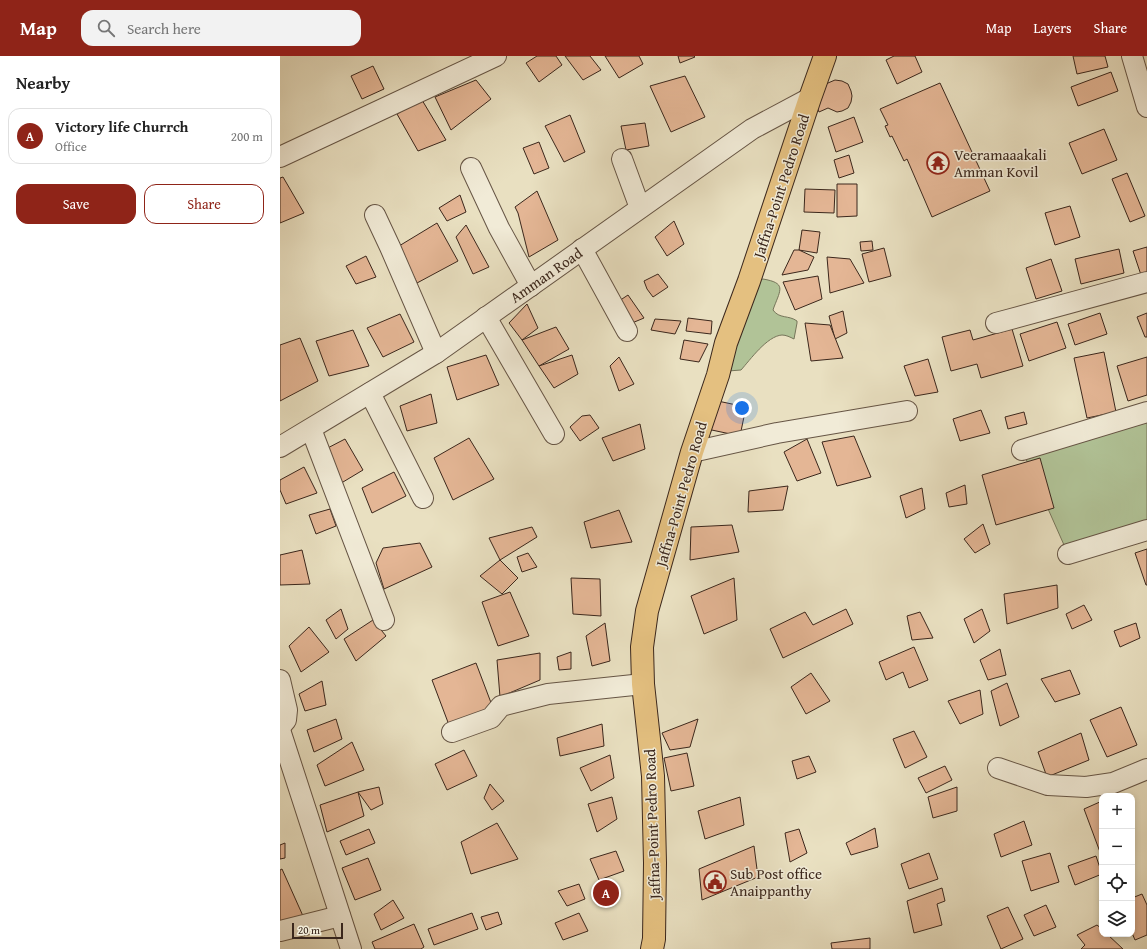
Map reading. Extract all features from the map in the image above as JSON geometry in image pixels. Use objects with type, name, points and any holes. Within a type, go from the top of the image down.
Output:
[{"type":"main road","name":"Jaffna-Point Pedro Road","points":[[652,949],[654,939],[655,863],[653,776],[643,684],[642,647],[647,610],[692,452],[718,375],[726,343],[749,281],[825,56]]},
{"type":"street","points":[[280,157],[496,56]]},
{"type":"street","points":[[1132,56],[1147,107]]},
{"type":"street","name":"Amman Road","points":[[280,447],[436,353],[752,129],[810,98]]},
{"type":"street","points":[[622,159],[640,208]]},
{"type":"street","points":[[471,168],[499,228],[531,286]]},
{"type":"street","points":[[375,215],[436,353]]},
{"type":"street","points":[[582,249],[627,331]]},
{"type":"street","points":[[996,323],[1147,282]]},
{"type":"street","points":[[486,318],[554,434]]},
{"type":"street","points":[[370,393],[424,498]]},
{"type":"street","points":[[692,452],[777,433],[907,411]]},
{"type":"street","points":[[1022,450],[1147,412]]},
{"type":"street","points":[[311,428],[384,620]]},
{"type":"street","points":[[1068,554],[1147,530]]},
{"type":"street","points":[[280,680],[287,710],[286,720],[280,728],[351,949]]},
{"type":"street","points":[[452,732],[491,718],[501,706],[548,694],[643,684]]},
{"type":"street","points":[[998,768],[1048,785],[1086,787],[1113,783],[1147,768]]},
{"type":"street","points":[[280,931],[340,916]]},
{"type":"green space","points":[[763,279],[775,283],[780,288],[773,310],[778,315],[797,321],[794,339],[784,335],[776,336],[759,349],[741,370],[728,371],[749,281]]},
{"type":"green space","points":[[1147,412],[1147,530],[1068,554],[1022,450]]},
{"type":"building","points":[[537,56],[556,56],[562,65],[539,82],[526,63]]},
{"type":"building","points":[[565,56],[590,56],[601,70],[583,80]]},
{"type":"building","points":[[605,56],[639,56],[643,64],[619,78]]},
{"type":"building","points":[[678,56],[694,56],[695,57],[680,63]]},
{"type":"building","points":[[894,56],[915,56],[922,72],[897,84],[886,60]]},
{"type":"building","points":[[1073,56],[1105,56],[1108,67],[1077,74]]},
{"type":"building","points":[[373,66],[384,89],[362,99],[351,76]]},
{"type":"building","points":[[1111,72],[1118,91],[1078,106],[1071,87]]},
{"type":"building","points":[[685,76],[705,117],[671,132],[650,86]]},
{"type":"building","points":[[476,80],[491,99],[451,130],[435,97]]},
{"type":"building","points":[[835,80],[848,84],[852,96],[848,108],[837,112],[828,108],[819,112],[813,97],[828,83]]},
{"type":"building","points":[[940,83],[990,191],[932,217],[907,159],[904,161],[892,136],[890,137],[885,126],[888,125],[880,109]]},
{"type":"building","points":[[422,100],[446,140],[418,151],[397,114]]},
{"type":"building","points":[[570,115],[585,152],[564,162],[545,126]]},
{"type":"building","points":[[854,117],[863,142],[836,152],[828,127]]},
{"type":"building","points":[[645,123],[649,146],[626,150],[621,126]]},
{"type":"building","points":[[1104,129],[1117,160],[1082,174],[1069,143]]},
{"type":"building","points":[[539,142],[549,168],[534,174],[523,148]]},
{"type":"building","points":[[849,155],[854,173],[839,178],[834,160]]},
{"type":"building","points":[[1127,173],[1145,216],[1130,222],[1112,179]]},
{"type":"building","points":[[283,177],[304,213],[280,223],[280,178]]},
{"type":"building","points":[[837,184],[857,184],[857,216],[837,217]]},
{"type":"building","points":[[805,189],[835,190],[834,213],[804,212]]},
{"type":"building","points":[[537,191],[558,240],[529,257],[518,213],[515,207]]},
{"type":"building","points":[[460,195],[466,212],[447,221],[439,208]]},
{"type":"building","points":[[1070,206],[1080,237],[1055,245],[1045,213]]},
{"type":"building","points":[[674,221],[684,244],[667,256],[655,237]]},
{"type":"building","points":[[437,223],[458,261],[417,283],[399,246]]},
{"type":"building","points":[[466,225],[489,267],[473,274],[456,237]]},
{"type":"building","points":[[802,230],[820,232],[817,253],[799,250]]},
{"type":"building","points":[[872,241],[873,250],[861,251],[860,242]]},
{"type":"building","points":[[1147,247],[1147,273],[1141,275],[1133,251]]},
{"type":"building","points":[[884,248],[891,276],[869,282],[862,254]]},
{"type":"building","points":[[1119,249],[1124,273],[1081,284],[1075,259]]},
{"type":"building","points":[[794,250],[799,250],[814,257],[808,270],[782,275]]},
{"type":"building","points":[[366,256],[376,277],[356,284],[346,266]]},
{"type":"building","points":[[827,257],[850,259],[864,283],[830,293]]},
{"type":"building","points":[[1051,259],[1062,291],[1036,299],[1026,268]]},
{"type":"building","points":[[658,274],[668,287],[653,297],[647,289],[644,281]]},
{"type":"building","points":[[818,276],[822,299],[795,310],[783,282]]},
{"type":"building","points":[[628,295],[644,318],[632,323],[613,305]]},
{"type":"building","points":[[527,304],[538,328],[522,340],[509,323]]},
{"type":"building","points":[[843,311],[847,333],[835,339],[829,316]]},
{"type":"building","points":[[1100,313],[1107,334],[1075,345],[1068,324]]},
{"type":"building","points":[[1147,313],[1147,337],[1145,337],[1137,317]]},
{"type":"building","points":[[400,314],[414,342],[383,357],[367,328]]},
{"type":"building","points":[[688,318],[712,321],[711,334],[686,331]]},
{"type":"building","points":[[655,319],[681,321],[675,334],[651,330]]},
{"type":"building","points":[[1057,322],[1066,348],[1029,361],[1020,334]]},
{"type":"building","points":[[805,323],[830,325],[843,358],[811,361]]},
{"type":"building","points":[[556,327],[569,349],[539,366],[522,340]]},
{"type":"building","points":[[1012,329],[1023,366],[981,378],[977,364],[951,371],[942,337],[970,330],[973,340]]},
{"type":"building","points":[[353,330],[369,366],[329,376],[316,341]]},
{"type":"building","points":[[300,338],[318,381],[280,401],[280,345]]},
{"type":"building","points":[[684,340],[708,344],[699,362],[680,359]]},
{"type":"building","points":[[1104,352],[1116,412],[1087,418],[1074,358]]},
{"type":"building","points":[[486,355],[499,385],[457,400],[447,367]]},
{"type":"building","points":[[572,355],[578,374],[554,388],[539,366]]},
{"type":"building","points":[[619,357],[634,384],[619,391],[610,366]]},
{"type":"building","points":[[1147,357],[1147,395],[1128,401],[1117,366]]},
{"type":"building","points":[[928,359],[938,392],[915,396],[904,366]]},
{"type":"building","points":[[431,394],[437,423],[407,431],[400,406]]},
{"type":"building","points":[[713,400],[746,407],[740,436],[707,429]]},
{"type":"building","points":[[981,410],[990,433],[960,441],[953,419]]},
{"type":"building","points":[[1024,412],[1027,424],[1008,429],[1005,417]]},
{"type":"building","points":[[590,415],[599,428],[580,441],[570,427],[582,416]]},
{"type":"building","points":[[640,424],[645,449],[613,461],[602,438]]},
{"type":"building","points":[[854,436],[871,477],[837,486],[822,442]]},
{"type":"building","points":[[469,438],[494,479],[453,500],[434,458]]},
{"type":"building","points":[[345,439],[363,470],[333,488],[320,452]]},
{"type":"building","points":[[807,439],[821,473],[797,481],[784,452]]},
{"type":"building","points":[[1040,458],[1054,508],[996,525],[982,475]]},
{"type":"building","points":[[304,467],[317,493],[286,504],[280,490],[280,480]]},
{"type":"building","points":[[394,472],[406,496],[372,513],[362,488]]},
{"type":"building","points":[[965,485],[967,504],[949,507],[946,493]]},
{"type":"building","points":[[788,486],[783,510],[748,512],[749,491]]},
{"type":"building","points":[[922,488],[925,509],[906,518],[900,496]]},
{"type":"building","points":[[330,509],[336,526],[316,534],[309,515]]},
{"type":"building","points":[[619,510],[632,542],[591,548],[584,522]]},
{"type":"building","points":[[983,524],[990,544],[975,553],[964,539]]},
{"type":"building","points":[[732,525],[739,552],[690,560],[691,527]]},
{"type":"building","points":[[532,527],[537,537],[500,560],[489,538]]},
{"type":"building","points":[[420,543],[432,567],[384,589],[376,563],[383,548]]},
{"type":"building","points":[[1147,549],[1147,585],[1146,585],[1135,553]]},
{"type":"building","points":[[302,550],[310,584],[280,585],[280,555]]},
{"type":"building","points":[[528,553],[537,567],[522,572],[517,557]]},
{"type":"building","points":[[500,560],[518,578],[502,594],[480,576]]},
{"type":"building","points":[[571,578],[600,579],[601,616],[573,614]]},
{"type":"building","points":[[734,578],[737,620],[704,634],[691,596]]},
{"type":"building","points":[[1057,585],[1058,608],[1007,624],[1004,594]]},
{"type":"building","points":[[510,592],[529,636],[498,646],[482,602]]},
{"type":"building","points":[[1084,605],[1092,620],[1072,629],[1066,614]]},
{"type":"building","points":[[341,609],[348,629],[336,639],[326,620]]},
{"type":"building","points":[[846,609],[853,624],[783,658],[770,629],[805,612],[813,625]]},
{"type":"building","points":[[982,609],[990,631],[974,643],[964,619]]},
{"type":"building","points":[[920,612],[933,638],[912,640],[907,616]]},
{"type":"building","points":[[373,620],[386,636],[356,661],[344,639]]},
{"type":"building","points":[[605,623],[610,661],[592,666],[586,636]]},
{"type":"building","points":[[1136,623],[1140,638],[1120,647],[1114,631]]},
{"type":"building","points":[[309,627],[329,652],[301,672],[289,646]]},
{"type":"building","points":[[914,647],[928,680],[909,688],[903,672],[886,680],[879,662]]},
{"type":"building","points":[[1000,649],[1006,675],[988,680],[980,660]]},
{"type":"building","points":[[571,652],[571,669],[559,670],[557,657]]},
{"type":"building","points":[[540,653],[540,680],[500,697],[497,660]]},
{"type":"building","points":[[476,663],[493,708],[449,725],[432,680]]},
{"type":"building","points":[[1070,670],[1080,694],[1055,702],[1041,679]]},
{"type":"building","points":[[811,673],[830,701],[806,714],[791,687]]},
{"type":"building","points":[[322,681],[326,705],[305,711],[299,694]]},
{"type":"building","points":[[1007,683],[1019,717],[1000,726],[991,691]]},
{"type":"building","points":[[980,690],[983,714],[960,724],[948,701]]},
{"type":"building","points":[[1121,707],[1137,745],[1107,757],[1090,720]]},
{"type":"building","points":[[336,719],[342,739],[314,752],[307,730]]},
{"type":"building","points":[[698,719],[690,747],[670,750],[662,733]]},
{"type":"building","points":[[602,724],[604,746],[560,756],[557,738]]},
{"type":"building","points":[[914,731],[927,757],[905,768],[893,739]]},
{"type":"building","points":[[1081,733],[1089,760],[1047,777],[1038,752]]},
{"type":"building","points":[[352,742],[364,770],[325,786],[317,765]]},
{"type":"building","points":[[464,750],[477,776],[447,790],[435,764]]},
{"type":"building","points":[[687,753],[694,786],[671,791],[664,758]]},
{"type":"building","points":[[610,755],[614,778],[591,791],[580,768]]},
{"type":"building","points":[[809,756],[816,772],[797,779],[792,761]]},
{"type":"building","points":[[945,766],[952,780],[926,793],[918,778]]},
{"type":"building","points":[[490,784],[504,801],[492,810],[484,798]]},
{"type":"building","points":[[379,787],[383,804],[371,810],[358,792]]},
{"type":"building","points":[[957,787],[957,811],[933,818],[928,797]]},
{"type":"building","points":[[358,792],[364,816],[327,832],[320,805]]},
{"type":"building","points":[[612,797],[617,819],[597,832],[588,804]]},
{"type":"building","points":[[740,797],[744,825],[705,839],[698,811]]},
{"type":"building","points":[[1099,802],[1099,849],[1084,809]]},
{"type":"building","points":[[1024,821],[1032,845],[1001,857],[994,834]]},
{"type":"building","points":[[497,823],[518,859],[471,874],[461,842]]},
{"type":"building","points":[[875,828],[878,847],[851,855],[846,843]]},
{"type":"building","points":[[369,829],[375,843],[346,855],[340,841]]},
{"type":"building","points":[[799,829],[807,853],[790,862],[785,833]]},
{"type":"building","points":[[285,843],[285,858],[280,859],[280,845]]},
{"type":"building","points":[[754,846],[758,877],[702,900],[699,869]]},
{"type":"building","points":[[616,851],[624,871],[599,880],[590,859]]},
{"type":"building","points":[[929,853],[938,879],[909,889],[901,864]]},
{"type":"building","points":[[1050,853],[1059,882],[1031,891],[1022,861]]},
{"type":"building","points":[[1096,856],[1099,865],[1099,875],[1075,885],[1068,866]]},
{"type":"building","points":[[368,858],[381,890],[355,900],[342,868]]},
{"type":"building","points":[[282,869],[303,916],[280,926],[280,870]]},
{"type":"building","points":[[579,884],[585,899],[567,906],[558,891]]},
{"type":"building","points":[[942,888],[945,901],[937,904],[942,925],[914,933],[907,901]]},
{"type":"building","points":[[1142,894],[1147,905],[1147,935],[1135,940],[1134,937],[1135,937],[1135,897]]},
{"type":"building","points":[[393,900],[404,918],[381,930],[374,914]]},
{"type":"building","points":[[1046,905],[1056,927],[1034,936],[1024,915]]},
{"type":"building","points":[[1008,907],[1023,939],[1001,949],[987,916]]},
{"type":"building","points":[[498,912],[502,924],[486,930],[481,917]]},
{"type":"building","points":[[472,913],[478,929],[434,945],[428,929]]},
{"type":"building","points":[[579,913],[588,931],[563,940],[555,923]]},
{"type":"building","points":[[414,924],[424,947],[421,949],[375,949],[372,942]]},
{"type":"building","points":[[1097,925],[1099,927],[1099,937],[1110,937],[1123,949],[1081,949],[1085,945],[1077,935]]},
{"type":"building","points":[[870,938],[870,949],[832,949],[831,943]]},
{"type":"place","name":"Veeramaaakali Amman Kovil","points":[[938,163]]},
{"type":"place","name":"Sub Post office Anaippanthy","points":[[715,882]]},
{"type":"place","name":"Victory life Churrch","points":[[606,893]]}]
